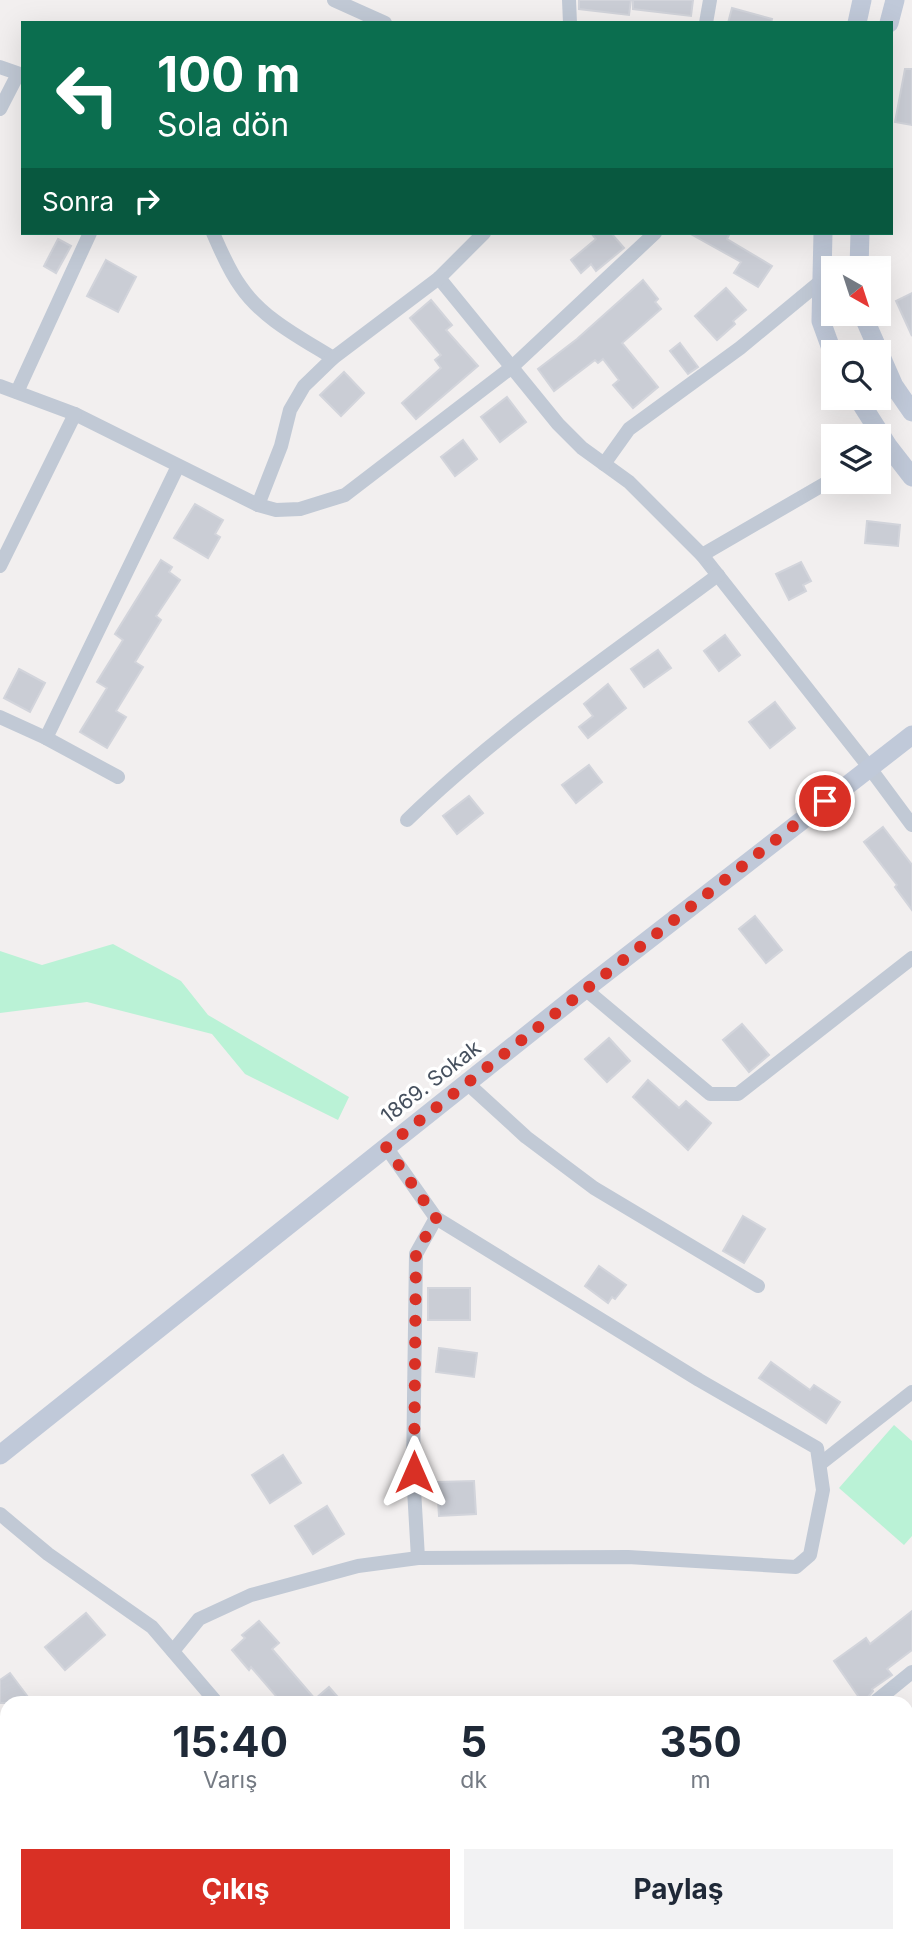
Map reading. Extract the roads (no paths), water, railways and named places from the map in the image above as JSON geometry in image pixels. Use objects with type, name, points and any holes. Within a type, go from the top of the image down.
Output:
[{"type":"main road","points":[[857,21],[862,0]]},
{"type":"main road","points":[[890,21],[895,0]]},
{"type":"main road","points":[[823,235],[821,321],[828,340]]},
{"type":"main road","points":[[859,256],[860,235]]},
{"type":"main road","points":[[868,326],[894,386],[912,412]]},
{"type":"main road","points":[[891,457],[912,477]]},
{"type":"main road","name":"1869. Sokak","points":[[0,1455],[585,989],[912,733]]},
{"type":"street","points":[[334,0],[381,21]]},
{"type":"street","points":[[569,0],[570,21]]},
{"type":"street","points":[[706,21],[710,0]]},
{"type":"street","points":[[0,66],[20,74],[0,108]]},
{"type":"street","points":[[17,392],[89,235]]},
{"type":"street","points":[[214,235],[239,285],[248,296],[273,320],[333,358]]},
{"type":"street","points":[[258,505],[281,446],[290,410],[304,386],[333,358],[439,278],[482,235]]},
{"type":"street","points":[[0,386],[75,414],[258,505],[276,510],[300,509],[345,495],[512,366],[653,235]]},
{"type":"street","points":[[439,278],[512,366],[534,397],[574,440],[629,482],[702,555],[912,825]]},
{"type":"street","points":[[604,464],[629,429],[740,348],[820,282]]},
{"type":"street","points":[[0,566],[75,414]]},
{"type":"street","points":[[46,738],[178,466]]},
{"type":"street","points":[[702,555],[821,486]]},
{"type":"street","points":[[407,820],[449,780],[536,710],[718,575]]},
{"type":"street","points":[[0,717],[118,776]]},
{"type":"street","points":[[585,989],[710,1094],[738,1094],[912,958]]},
{"type":"street","points":[[467,1083],[526,1137],[594,1188],[758,1286]]},
{"type":"street","points":[[173,1651],[200,1619],[251,1595],[358,1566],[418,1558],[628,1557],[796,1567],[810,1555],[823,1490],[817,1448],[699,1380],[436,1218],[386,1147]]},
{"type":"street","points":[[418,1558],[414,1472],[416,1254],[436,1218]]},
{"type":"street","points":[[820,1464],[912,1392]]},
{"type":"street","points":[[0,1514],[48,1554],[152,1626],[211,1696]]},
{"type":"street","points":[[882,1696],[912,1672]]}]
